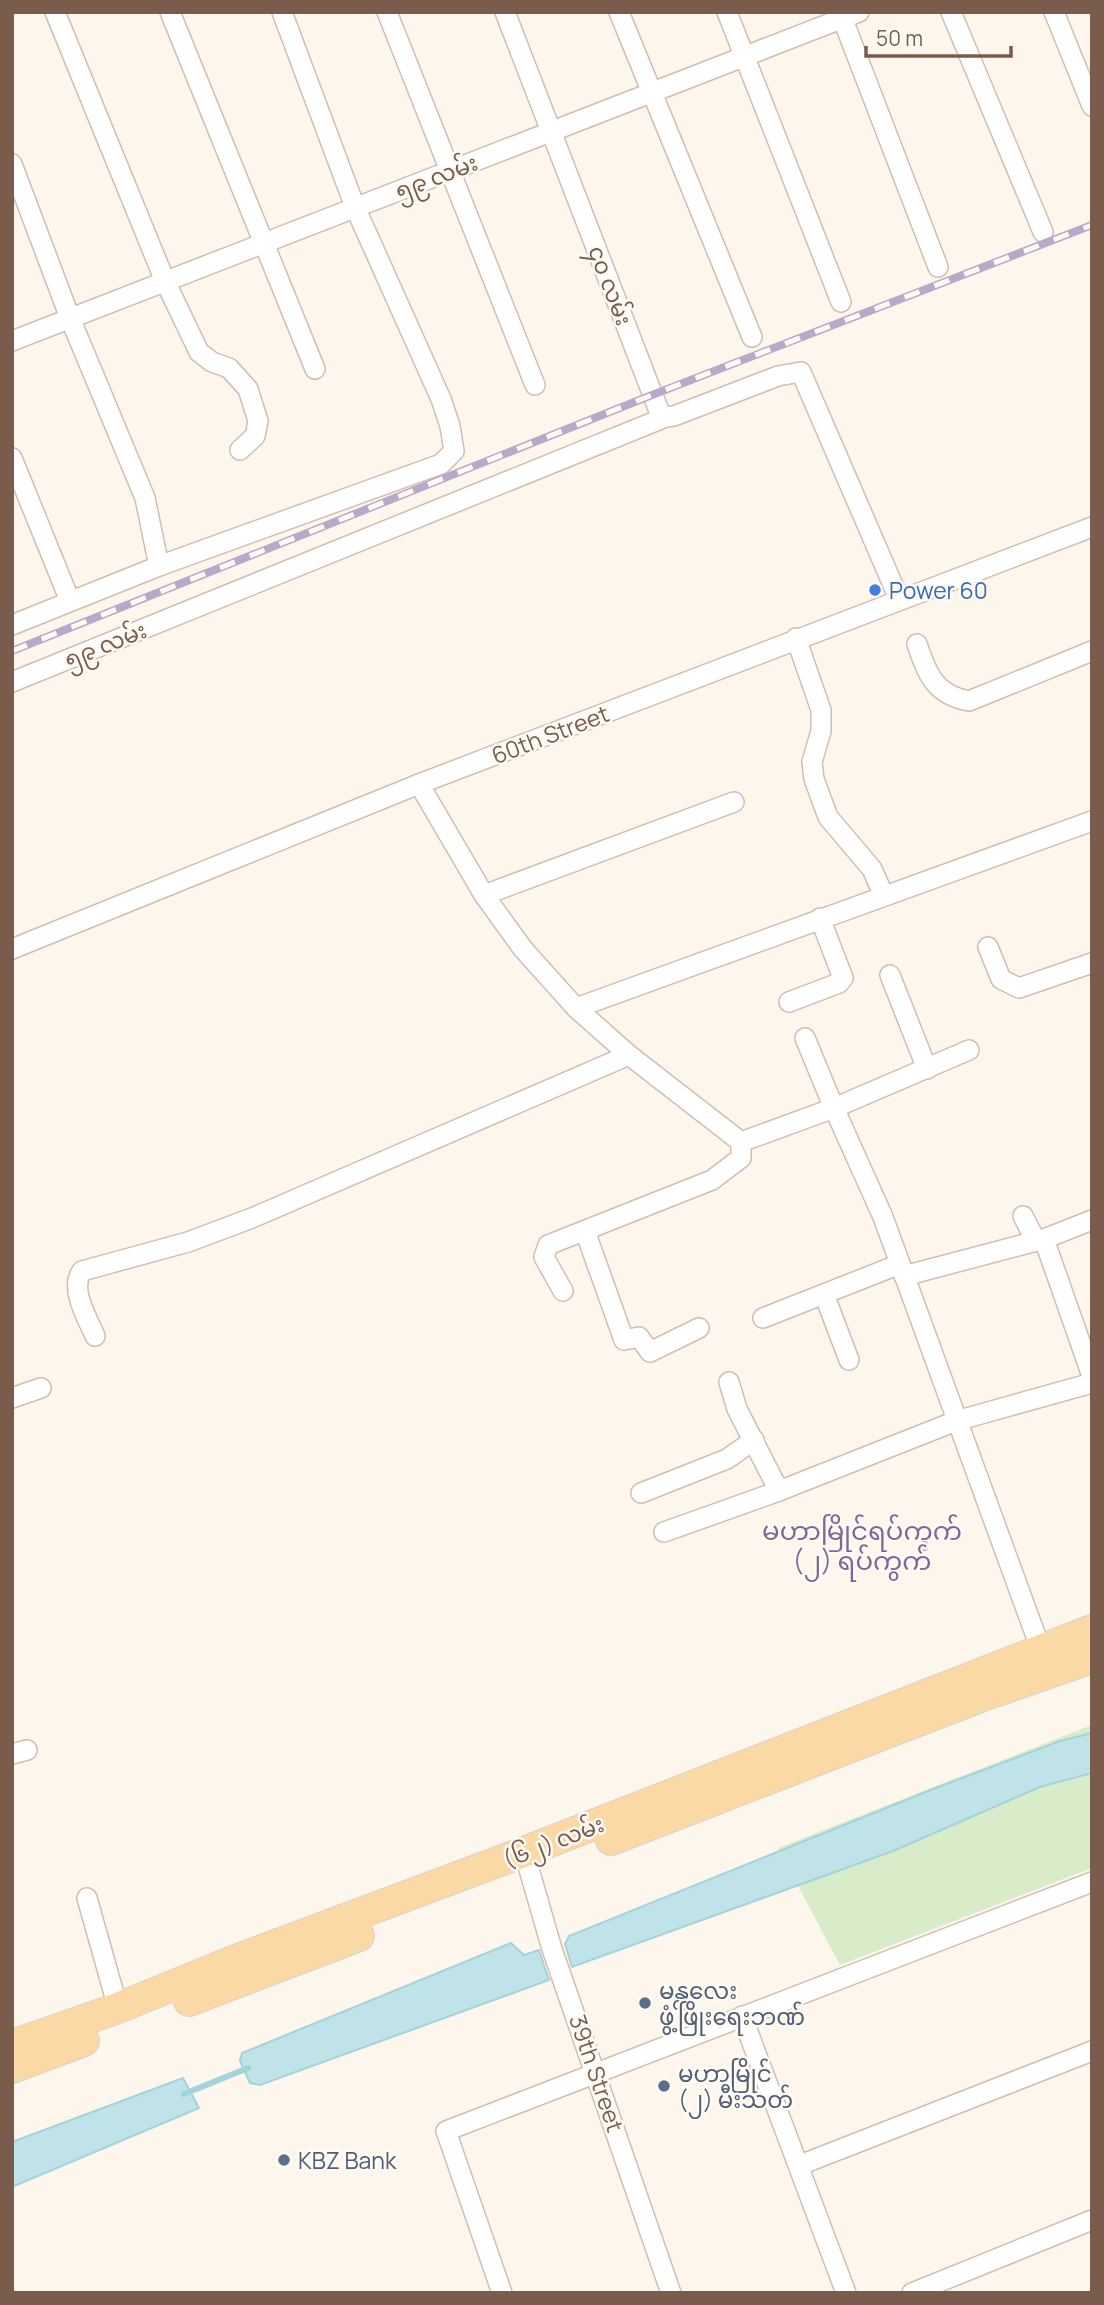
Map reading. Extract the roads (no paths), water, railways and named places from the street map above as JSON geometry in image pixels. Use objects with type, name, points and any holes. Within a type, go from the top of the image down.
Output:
[{"type":"main road","name":"(၆၂) လမ်း","points":[[13,2048],[527,1862],[1045,1661],[1091,1640]]},
{"type":"main road","name":"(၆၂) လမ်း","points":[[13,2048],[233,1961],[527,1862]]},
{"type":"street","points":[[55,12],[165,281],[199,352],[212,362],[229,368],[248,389],[258,421],[255,436],[240,450]]},
{"type":"street","points":[[170,12],[315,369]]},
{"type":"street","points":[[12,625],[159,566],[441,464],[454,450],[450,426],[440,398],[355,207],[282,12]]},
{"type":"street","points":[[387,12],[535,385]]},
{"type":"street","name":"၄၀ လမ်း","points":[[505,12],[652,395],[659,411],[666,417]]},
{"type":"street","points":[[619,12],[752,337]]},
{"type":"street","points":[[727,12],[841,302]]},
{"type":"street","points":[[951,12],[1043,232]]},
{"type":"street","points":[[1054,12],[1092,106]]},
{"type":"street","points":[[847,14],[938,267]]},
{"type":"street","name":"၅၉ လမ်း","points":[[12,341],[847,14]]},
{"type":"street","points":[[12,164],[70,318],[145,498],[159,566]]},
{"type":"street","points":[[666,417],[789,372],[798,370],[804,374],[899,599]]},
{"type":"street","name":"၅၉ လမ်း","points":[[12,682],[666,417]]},
{"type":"street","points":[[12,458],[70,601]]},
{"type":"street","name":"60th Street","points":[[12,949],[419,784],[1092,527]]},
{"type":"street","points":[[796,638],[821,710],[821,731],[812,762],[814,779],[828,817],[872,869],[884,896]]},
{"type":"street","points":[[917,645],[933,684],[948,695],[969,701],[1092,651]]},
{"type":"street","points":[[419,784],[484,895],[523,949],[576,1008],[629,1055],[741,1142]]},
{"type":"street","points":[[484,895],[734,802]]},
{"type":"street","points":[[576,1008],[1092,821]]},
{"type":"street","points":[[789,1002],[844,978],[820,918]]},
{"type":"street","points":[[988,947],[1001,979],[1019,988],[1092,963]]},
{"type":"street","points":[[890,975],[927,1069]]},
{"type":"street","points":[[805,1038],[883,1217],[1045,1661]]},
{"type":"street","points":[[741,1142],[834,1108],[969,1050]]},
{"type":"street","points":[[95,1336],[77,1284],[82,1271],[188,1242],[252,1218],[629,1055]]},
{"type":"street","points":[[563,1291],[544,1257],[545,1248],[725,1173],[741,1158],[741,1142]]},
{"type":"street","points":[[1023,1216],[1040,1240],[1092,1376]]},
{"type":"street","points":[[763,1318],[824,1294],[902,1270],[1040,1240],[1092,1220]]},
{"type":"street","points":[[585,1231],[624,1340],[639,1338],[650,1352],[699,1328]]},
{"type":"street","points":[[824,1294],[849,1360]]},
{"type":"street","points":[[729,1382],[737,1409],[779,1491]]},
{"type":"street","points":[[664,1532],[779,1491],[956,1421],[1092,1383]]},
{"type":"street","points":[[12,1398],[41,1388]]},
{"type":"street","points":[[641,1493],[727,1459],[754,1440]]},
{"type":"street","name":"39th Street","points":[[527,1862],[552,1949],[671,2293]]},
{"type":"street","points":[[494,2290],[446,2130],[1092,1882]]},
{"type":"street","points":[[87,1898],[118,2008]]},
{"type":"street","points":[[741,2016],[800,2165],[846,2293]]},
{"type":"street","points":[[800,2165],[1092,2051]]},
{"type":"street","points":[[912,2293],[1092,2220]]},
{"type":"water","points":[[1092,1733],[1092,1773],[1040,1787],[893,1851],[572,1967],[565,1944],[569,1936],[933,1789],[1060,1741]]},
{"type":"water","points":[[511,1943],[524,1955],[539,1950],[549,1980],[260,2085],[250,2083],[240,2061],[242,2053]]},
{"type":"water","points":[[183,2078],[199,2108],[12,2187],[12,2142]]},
{"type":"waterway","points":[[184,2094],[248,2068]]},
{"type":"railway","points":[[12,651],[652,395],[1092,225]]},
{"type":"place","name":"Power 60","points":[[875,590]]},
{"type":"place","name":"မန္တလေး ဖွံ့ဖြိုးရေးဘဏ်","points":[[645,2003]]},
{"type":"place","name":"မဟာမြိုင် (၂) မီးသတ်","points":[[664,2086]]},
{"type":"place","name":"KBZ Bank","points":[[284,2160]]},
{"type":"district","name":"မဟာမြိုင်ရပ်ကွက် (၂) ရပ်ကွက်","points":[[862,1545]]}]
